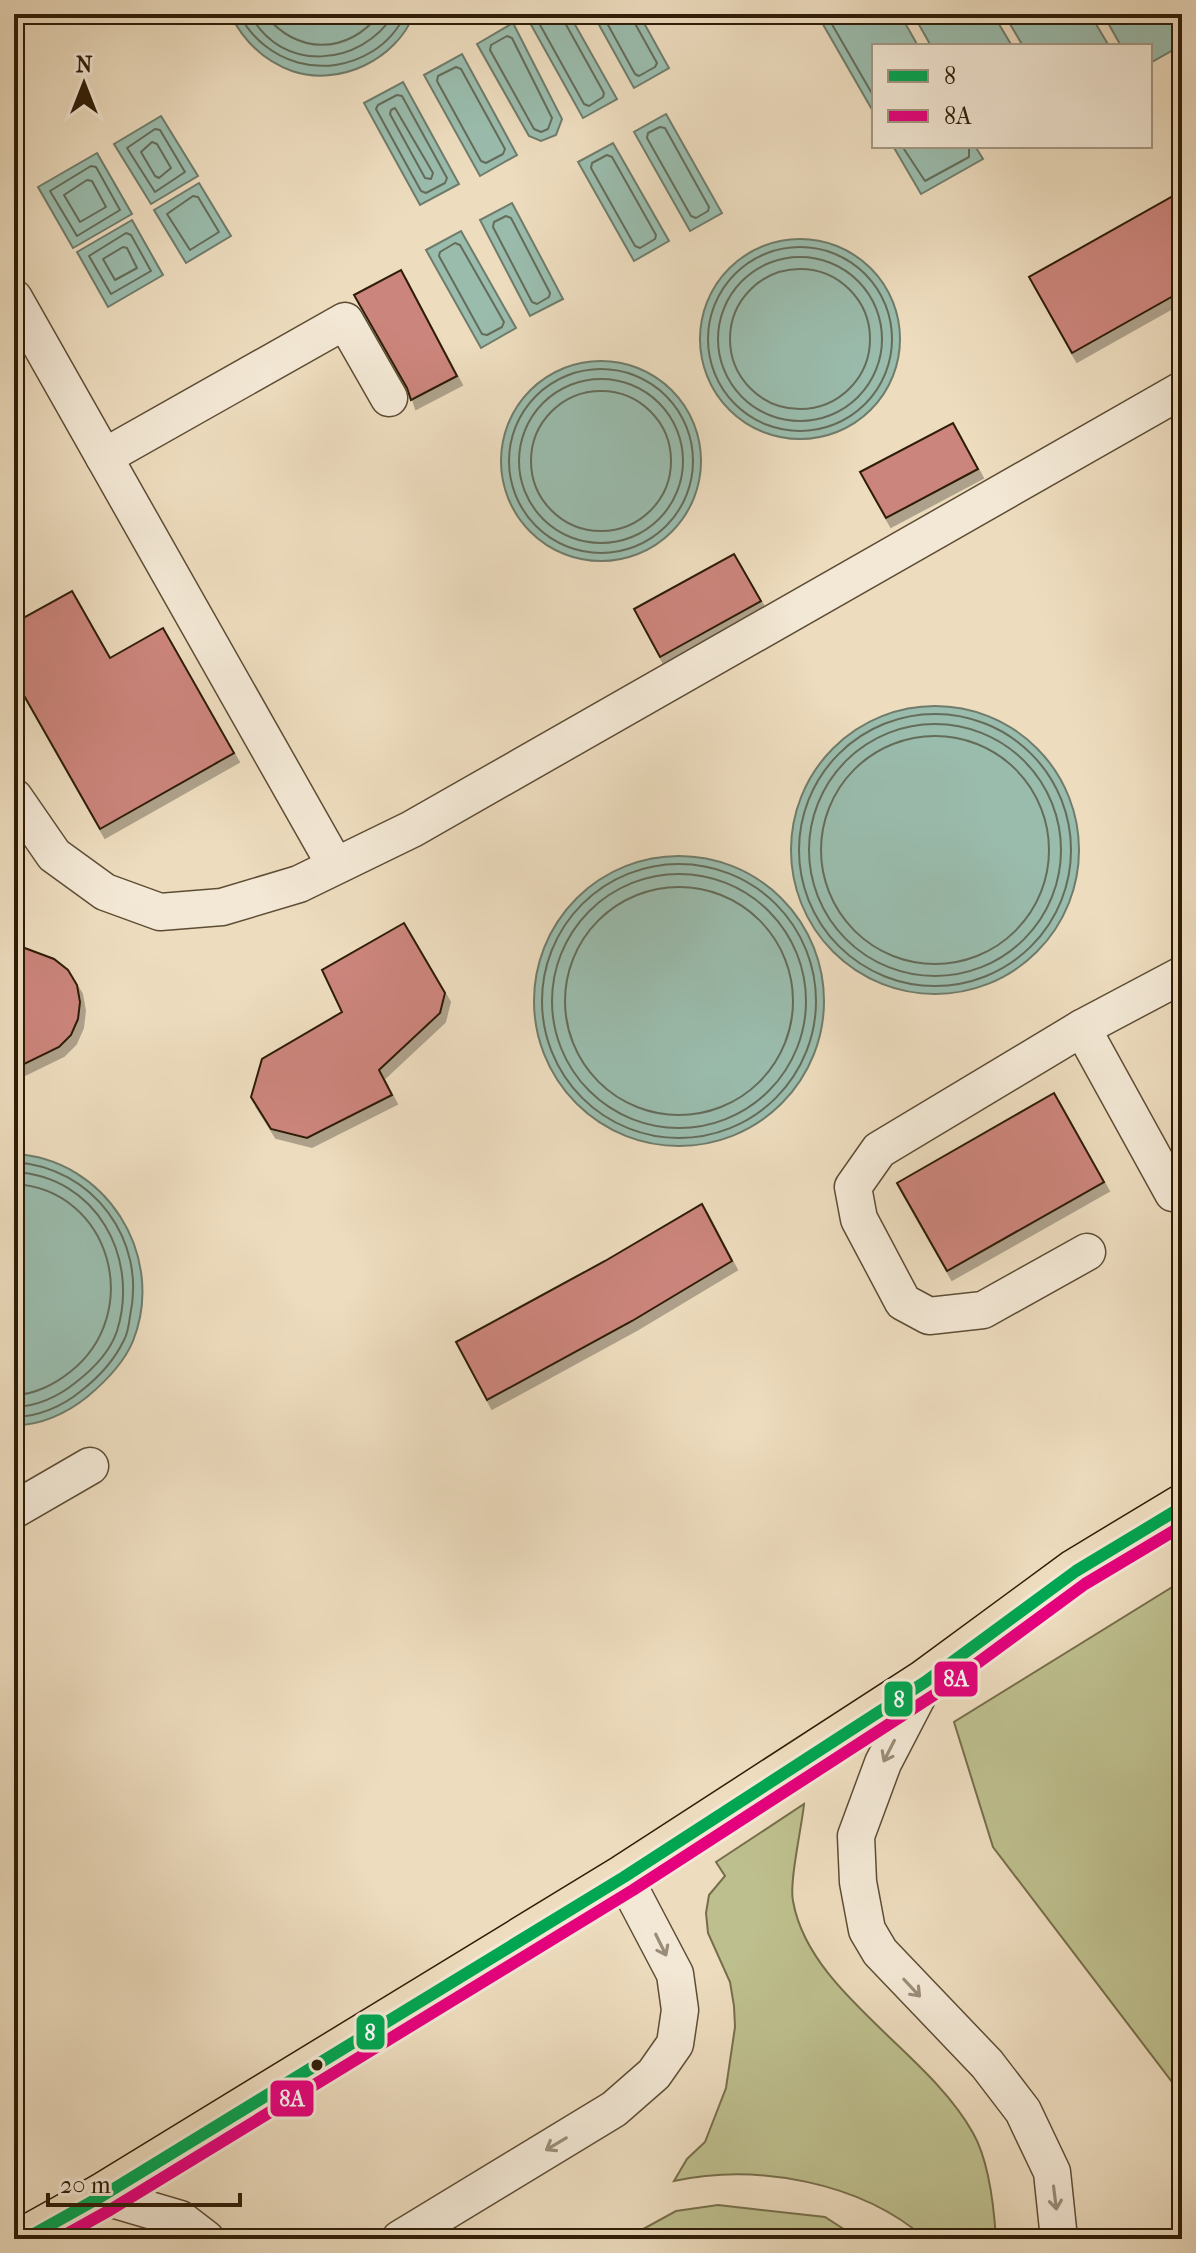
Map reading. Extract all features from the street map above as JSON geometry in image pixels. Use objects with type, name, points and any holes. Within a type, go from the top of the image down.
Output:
[{"type":"highway","points":[[25,2239],[102,2196],[624,1877],[925,1682],[1076,1571],[1182,1507]]},
{"type":"lane","points":[[14,298],[335,865]]},
{"type":"lane","points":[[104,457],[345,321],[389,398]]},
{"type":"lane","points":[[14,797],[54,855],[105,892],[160,912],[222,907],[299,884],[412,829],[1182,390]]},
{"type":"lane","points":[[1087,1252],[983,1310],[929,1316],[903,1302],[859,1219],[853,1187],[879,1150],[1082,1028],[1182,975]]},
{"type":"lane","points":[[1082,1028],[1173,1193],[1182,1195]]},
{"type":"lane","points":[[14,1510],[90,1466]]},
{"type":"lane","points":[[925,1682],[883,1763],[856,1836],[858,1882],[867,1930],[880,1952],[987,2064],[1023,2111],[1052,2172],[1059,2239]]},
{"type":"lane","points":[[400,2239],[614,2109],[654,2074],[675,2044],[680,2010],[675,1974],[624,1877]]},
{"type":"lane","points":[[102,2196],[180,2219],[206,2239]]},
{"type":"green space","points":[[1182,1581],[1182,2095],[993,1847],[954,1722]]},
{"type":"green space","points":[[804,1804],[792,1892],[803,1934],[822,1965],[845,1993],[928,2075],[953,2103],[973,2133],[987,2170],[996,2239],[926,2239],[900,2219],[871,2203],[807,2182],[739,2174],[674,2181],[687,2159],[705,2142],[726,2088],[735,2027],[730,1982],[708,1933],[706,1913],[709,1895],[725,1876],[716,1862]]},
{"type":"green space","points":[[718,2205],[825,2217],[859,2239],[625,2239],[676,2211]]},
{"type":"water","points":[[230,14],[414,14],[394,45],[364,66],[347,72],[310,75],[272,62],[248,41]]},
{"type":"water","points":[[525,14],[569,14],[617,99],[583,118]]},
{"type":"water","points":[[593,14],[639,14],[669,68],[634,88]]},
{"type":"water","points":[[817,14],[900,14],[917,44],[872,44],[872,110]]},
{"type":"water","points":[[913,14],[993,14],[1011,44],[930,44]]},
{"type":"water","points":[[1004,14],[1090,14],[1108,44],[1022,44]]},
{"type":"water","points":[[1103,14],[1180,14],[1182,45],[1152,62],[1152,44],[1120,44]]},
{"type":"water","points":[[513,23],[562,119],[556,135],[541,141],[529,136],[477,44]]},
{"type":"water","points":[[462,54],[517,155],[480,176],[424,75]]},
{"type":"water","points":[[403,82],[459,184],[420,205],[364,103]]},
{"type":"water","points":[[666,114],[722,213],[690,231],[634,132]]},
{"type":"water","points":[[161,116],[198,176],[151,204],[114,144]]},
{"type":"water","points":[[613,143],[669,241],[634,261],[578,162]]},
{"type":"water","points":[[894,148],[976,148],[983,159],[921,194]]},
{"type":"water","points":[[97,153],[132,214],[73,248],[38,187]]},
{"type":"water","points":[[199,183],[231,236],[186,263],[154,210]]},
{"type":"water","points":[[512,203],[563,299],[530,316],[480,220]]},
{"type":"water","points":[[132,220],[163,275],[108,307],[77,252]]},
{"type":"water","points":[[461,231],[516,328],[481,348],[426,250]]},
{"type":"water","points":[[800,239],[838,247],[871,268],[892,301],[900,339],[892,377],[871,410],[838,431],[800,439],[762,431],[729,410],[708,377],[700,339],[708,301],[729,268],[762,247]]},
{"type":"water","points":[[601,361],[639,369],[672,390],[693,423],[701,461],[693,499],[672,532],[639,553],[601,561],[563,553],[530,532],[509,499],[501,461],[509,423],[530,390],[563,369]]},
{"type":"water","points":[[921,706],[949,706],[977,712],[1003,723],[1027,738],[1047,758],[1073,808],[1079,850],[1077,878],[1062,918],[1047,942],[1027,962],[977,988],[949,994],[921,994],[893,988],[867,977],[843,962],[823,942],[797,892],[791,864],[791,836],[797,808],[808,782],[823,758],[843,738],[893,712]]},
{"type":"water","points":[[679,856],[707,859],[747,873],[771,889],[791,909],[813,946],[821,973],[824,1001],[821,1029],[807,1069],[791,1093],[771,1113],[734,1135],[707,1143],[679,1146],[651,1143],[611,1129],[587,1113],[567,1093],[545,1056],[537,1029],[534,1001],[537,973],[551,933],[567,909],[587,889],[624,867],[651,859]]},
{"type":"water","points":[[14,1154],[47,1160],[76,1173],[101,1192],[120,1217],[134,1245],[142,1276],[141,1308],[133,1341],[113,1372],[87,1397],[62,1413],[43,1421],[14,1425]]},
{"type":"building","points":[[1182,191],[1182,291],[1072,353],[1029,277]]},
{"type":"building","points":[[401,270],[457,376],[411,400],[354,295]]},
{"type":"building","points":[[953,423],[978,469],[886,518],[860,472]]},
{"type":"building","points":[[734,554],[761,601],[660,657],[634,609]]},
{"type":"building","points":[[72,591],[110,658],[163,628],[234,753],[100,829],[14,678],[14,623]]},
{"type":"building","points":[[404,923],[445,993],[440,1013],[379,1070],[392,1095],[307,1138],[271,1129],[251,1097],[262,1059],[342,1012],[322,970]]},
{"type":"building","points":[[14,944],[54,959],[68,970],[77,985],[80,1002],[78,1019],[71,1035],[59,1047],[14,1069]]},
{"type":"building","points":[[1054,1093],[1104,1182],[947,1271],[897,1183]]},
{"type":"building","points":[[702,1204],[732,1261],[632,1321],[487,1400],[456,1342]]},
{"type":"transit line","name":"8","points":[[25,2239],[102,2196],[624,1877],[925,1682],[1076,1571],[1182,1507]]},
{"type":"transit line","name":"8A","points":[[58,2239],[633,1890],[934,1695],[1085,1584],[1182,1526]]}]
